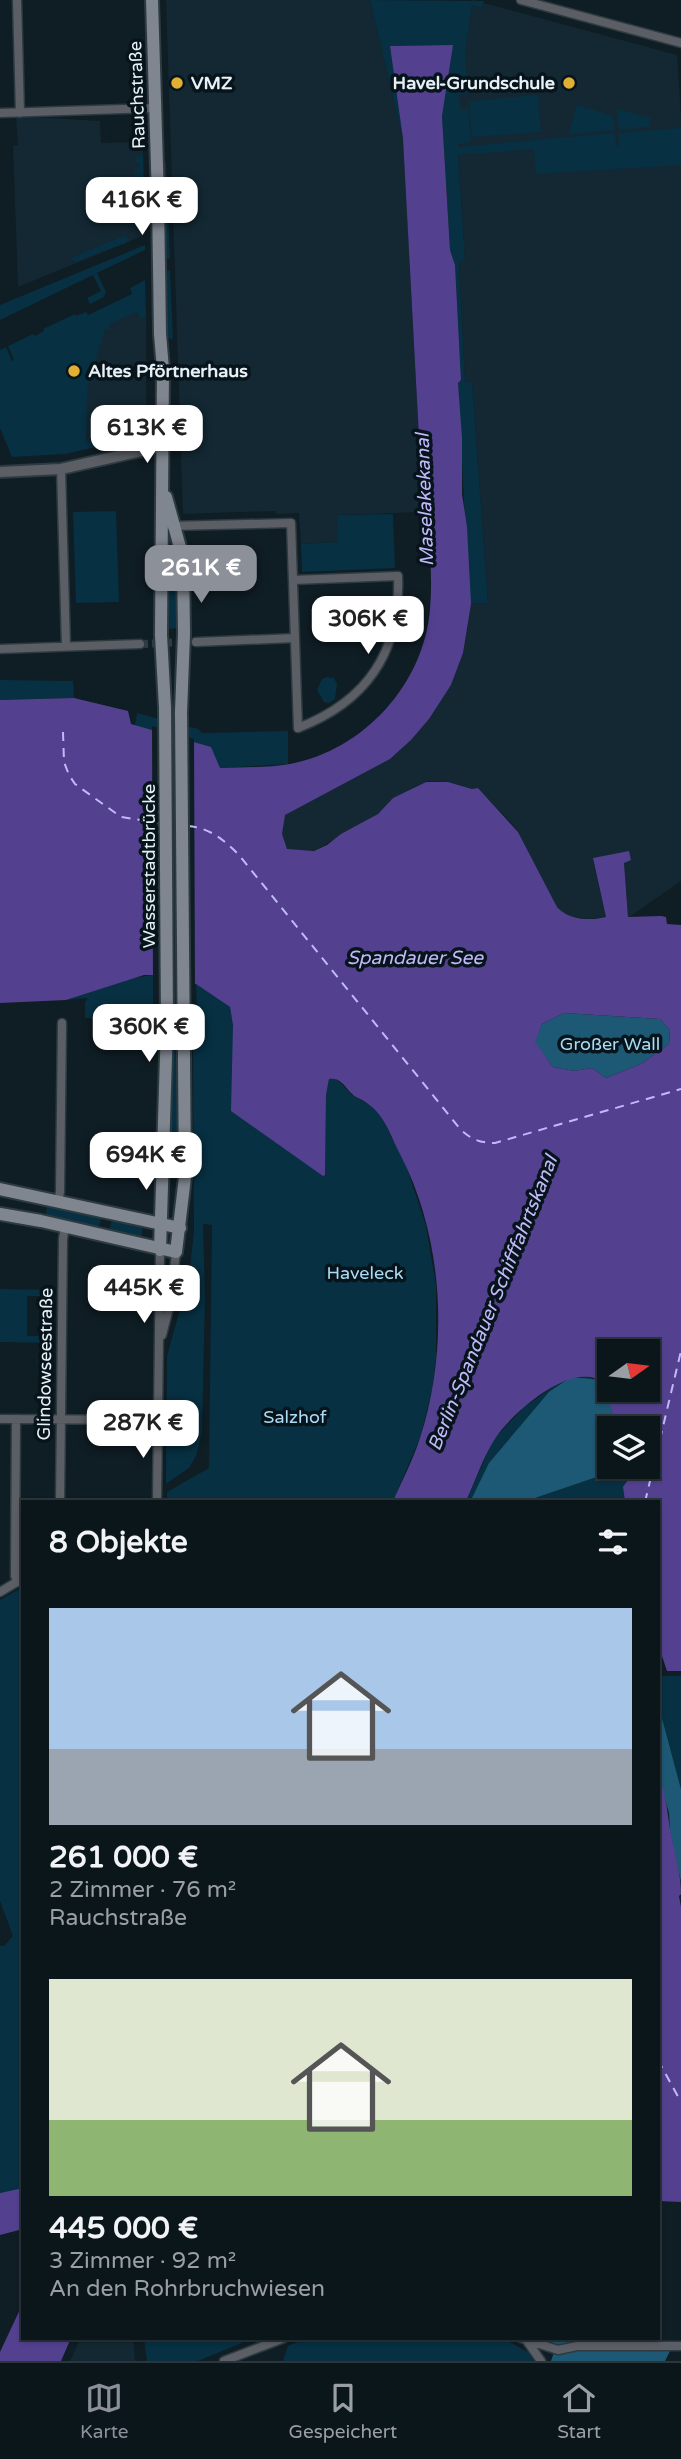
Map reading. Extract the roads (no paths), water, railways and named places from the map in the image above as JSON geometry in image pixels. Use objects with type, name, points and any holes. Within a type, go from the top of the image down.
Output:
[{"type":"main road","name":"Rauchstraße","points":[[152,0],[160,334],[163,362],[161,635],[165,708]]},
{"type":"main road","name":"Rauchstraße","points":[[163,483],[184,565],[181,712]]},
{"type":"main road","name":"Wasserstadtbrücke","points":[[160,1250],[167,1024],[165,708]]},
{"type":"main road","name":"Wasserstadtbrücke","points":[[176,1252],[186,1177],[181,712]]},
{"type":"main road","points":[[0,1189],[180,1228]]},
{"type":"main road","points":[[102,1236],[108,1213]]},
{"type":"main road","points":[[0,1214],[176,1252]]},
{"type":"street","points":[[17,0],[20,113]]},
{"type":"street","points":[[521,0],[681,43]]},
{"type":"street","points":[[0,113],[155,108]]},
{"type":"street","points":[[0,472],[61,469],[163,446]]},
{"type":"street","points":[[61,469],[66,646]]},
{"type":"street","points":[[161,526],[291,523],[298,727],[319,720],[347,702],[377,669],[396,622],[398,576],[293,580]]},
{"type":"street","points":[[196,642],[295,638]]},
{"type":"street","points":[[0,649],[140,643]]},
{"type":"street","points":[[58,1202],[62,1023]]},
{"type":"street","name":"Glindowseestraße","points":[[60,1500],[65,1227]]},
{"type":"street","points":[[157,1500],[160,1250]]},
{"type":"street","points":[[159,1348],[171,1300],[176,1252]]},
{"type":"street","points":[[0,1419],[158,1420]]},
{"type":"street","points":[[0,1592],[20,1580],[15,1576],[16,1419]]},
{"type":"street","points":[[224,2361],[279,2340]]},
{"type":"street","points":[[524,2340],[558,2350],[577,2346],[681,2346]]},
{"type":"street","points":[[524,2340],[541,2361]]},
{"type":"water","name":"Spandauer See","points":[[453,45],[442,116],[450,250],[455,265],[461,380],[458,383],[462,494],[467,527],[471,604],[463,653],[451,685],[429,719],[411,740],[390,759],[285,815],[282,834],[287,849],[314,851],[378,814],[393,798],[426,782],[448,782],[472,789],[478,788],[518,832],[557,907],[567,915],[593,919],[606,917],[593,858],[629,851],[631,860],[624,863],[628,917],[661,916],[666,917],[667,924],[681,925],[681,1671],[667,1671],[660,1656],[660,1500],[625,1500],[623,1487],[627,1479],[660,1479],[660,1416],[614,1416],[609,1402],[660,1402],[660,1339],[597,1339],[597,1381],[594,1378],[581,1377],[567,1380],[552,1387],[523,1408],[500,1431],[466,1500],[393,1500],[417,1446],[429,1404],[438,1332],[437,1295],[434,1259],[426,1223],[415,1189],[380,1115],[341,1082],[329,1079],[323,1176],[231,1111],[233,1025],[230,1007],[196,984],[144,975],[66,1000],[0,1003],[0,700],[74,698],[128,711],[131,724],[211,747],[220,768],[290,764],[317,756],[365,729],[386,709],[403,687],[416,663],[425,637],[430,609],[428,513],[423,512],[403,139],[390,46]],"holes":[[[564,1013],[660,1019],[670,1030],[669,1044],[641,1064],[606,1078],[592,1068],[574,1071],[553,1067],[535,1042],[542,1024]]]},
{"type":"water","points":[[660,1780],[681,1886],[681,2202],[660,2201]]},
{"type":"water","points":[[21,2188],[21,2230],[0,2235],[0,2193]]},
{"type":"water","points":[[21,2307],[21,2340],[70,2340],[61,2361],[0,2361],[0,2352]]},
{"type":"tunnel","points":[[140,644],[186,642]]},
{"type":"place","name":"VMZ","points":[[177,83]]},
{"type":"place","name":"Havel-Grundschule","points":[[569,83]]},
{"type":"place","name":"Altes Pförtnerhaus","points":[[74,371]]},
{"type":"water label","name":"Maselakekanal","points":[[424,500]]},
{"type":"water label","name":"Berlin-Spandauer Schifffahrtskanal","points":[[492,1303]]},
{"type":"park label","name":"Großer Wall","points":[[610,1044]]},
{"type":"park label","name":"Haveleck","points":[[365,1273]]},
{"type":"park label","name":"Salzhof","points":[[295,1417]]}]
